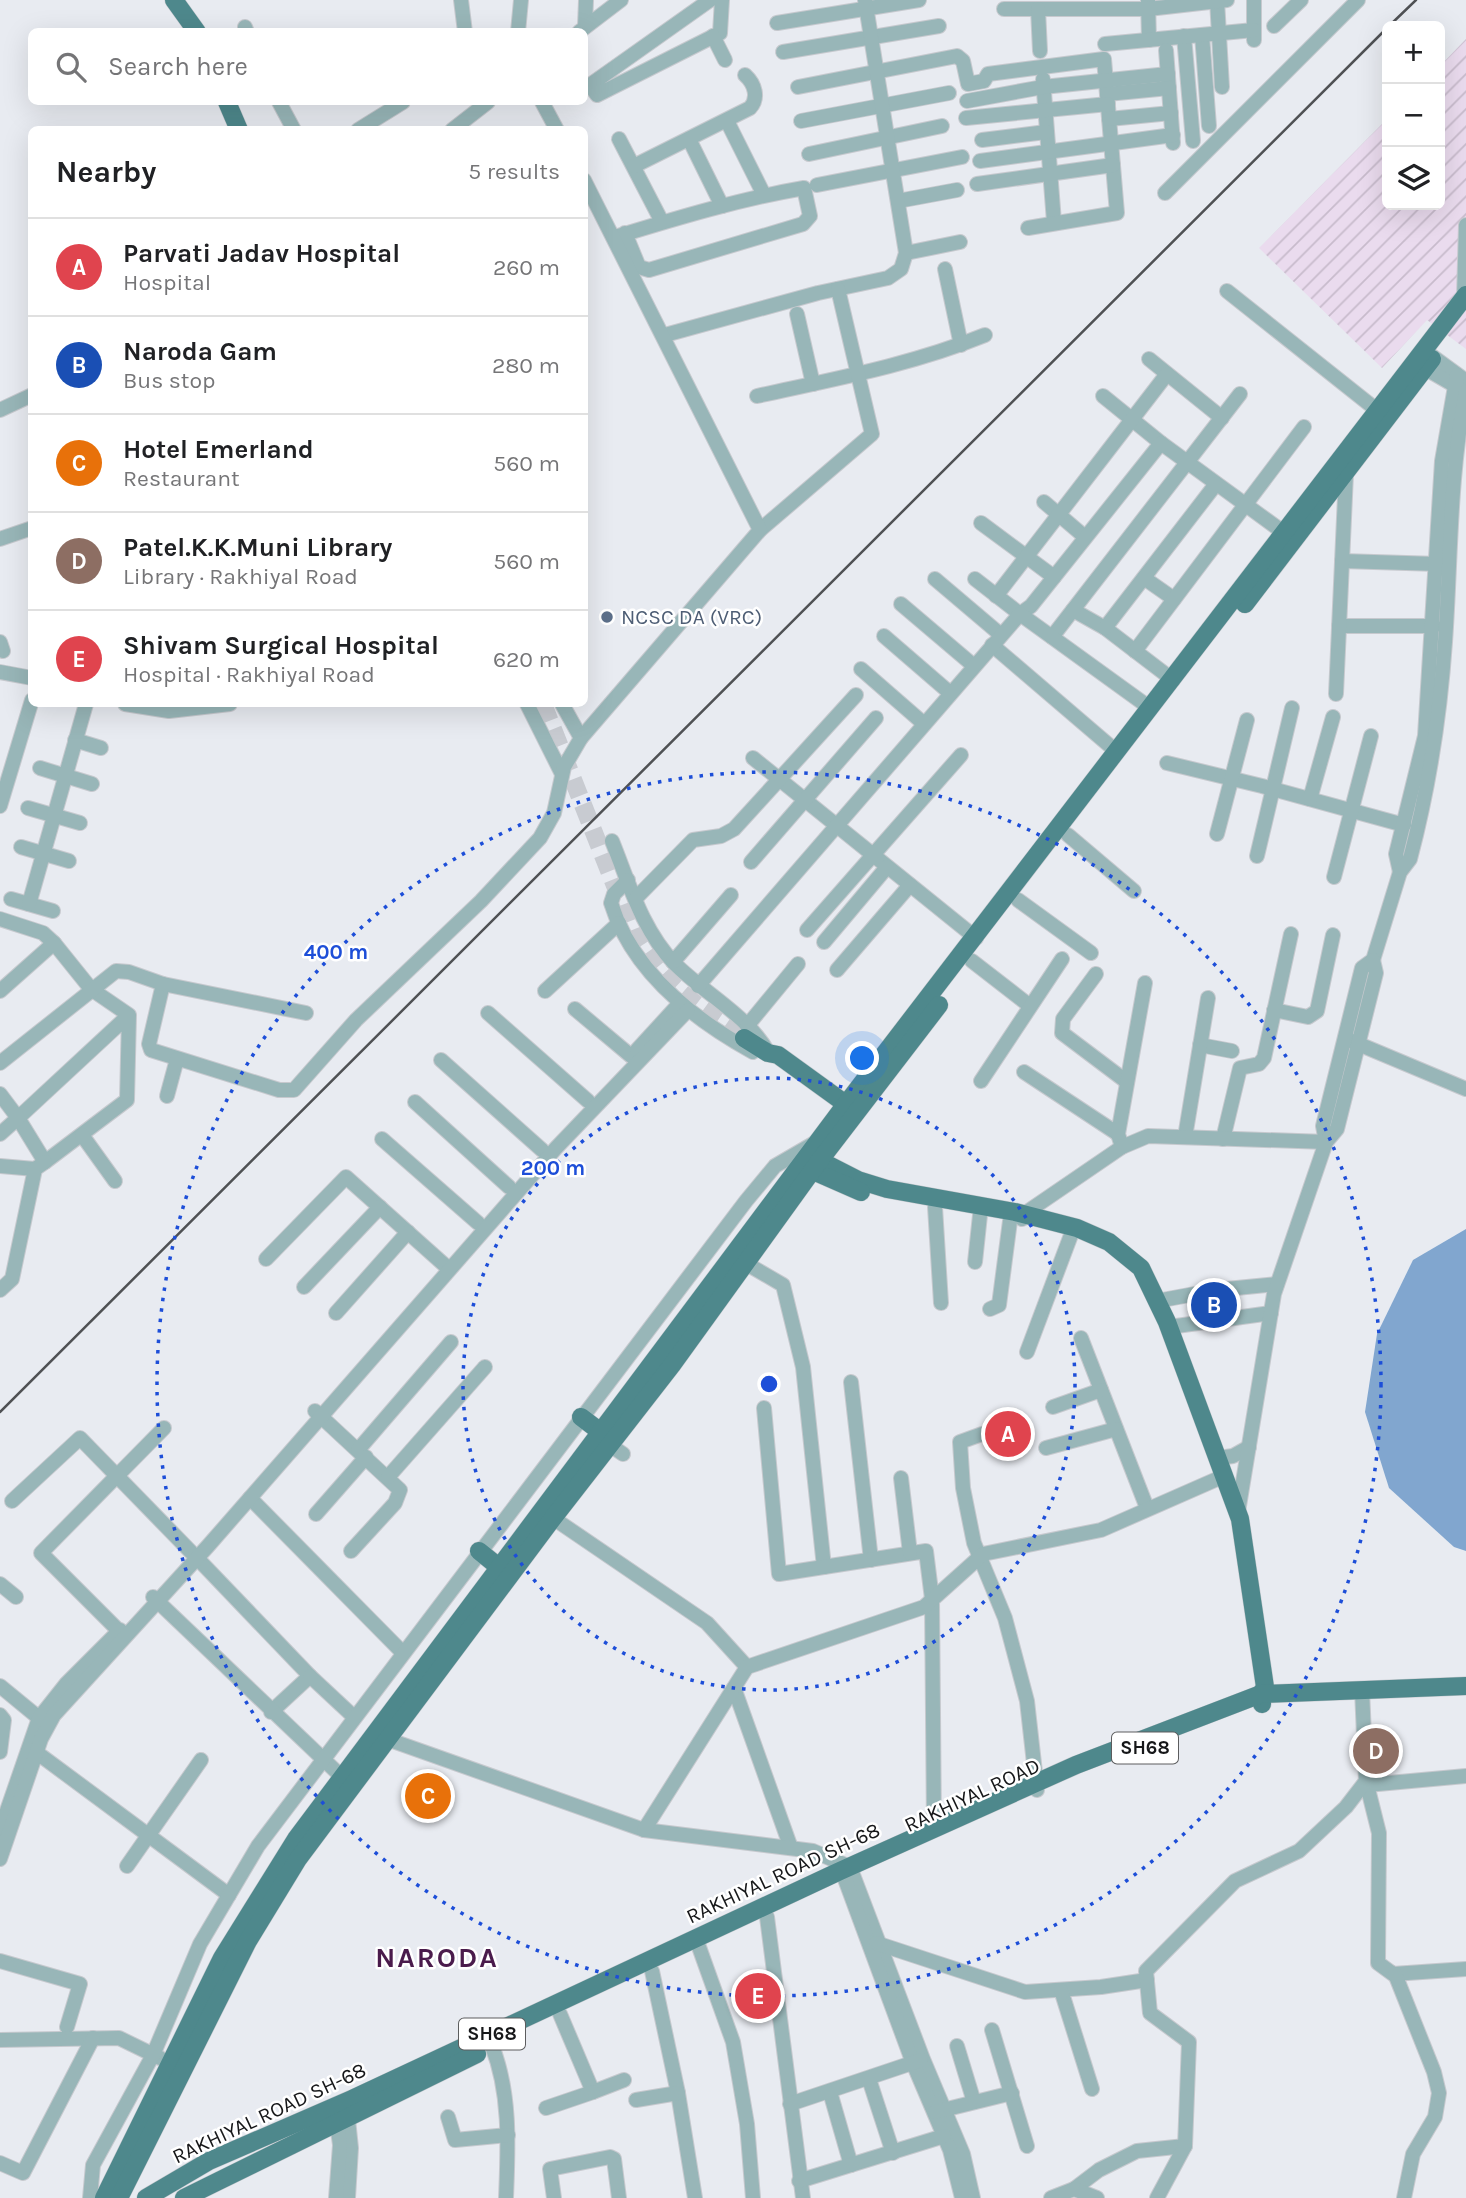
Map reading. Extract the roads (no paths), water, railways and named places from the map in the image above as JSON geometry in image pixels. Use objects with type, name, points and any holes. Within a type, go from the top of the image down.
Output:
[{"type":"main road","points":[[174,0],[194,28]]},
{"type":"main road","points":[[228,105],[237,126]]},
{"type":"main road","points":[[104,2198],[222,1958],[268,1880],[499,1568],[612,1444],[812,1158],[972,961],[1346,474],[1465,302]]},
{"type":"main road","points":[[848,1112],[1283,532],[1378,411],[1425,359]]},
{"type":"main road","points":[[745,1032],[768,1053],[772,1061],[848,1112]]},
{"type":"main road","points":[[812,1158],[849,1188],[935,1208],[1077,1228],[1109,1242],[1140,1268],[1157,1301],[1218,1458],[1220,1477]]},
{"type":"main road","points":[[812,1158],[858,1180],[887,1189],[1019,1219],[1071,1235],[1112,1255],[1136,1279],[1170,1352],[1234,1516],[1256,1688],[1262,1699]]},
{"type":"main road","points":[[119,2198],[248,1941],[298,1859],[747,1264],[812,1158]]},
{"type":"main road","points":[[581,1417],[612,1444]]},
{"type":"main road","points":[[479,1551],[499,1568]]},
{"type":"main road","name":"RAKHIYAL ROAD SH-68","points":[[146,2198],[209,2161],[341,2113],[934,1829],[1262,1699],[1362,1695],[1466,1686]]},
{"type":"main road","name":"SH68","points":[[1362,1695],[1466,1694]]},
{"type":"main road","name":"RAKHIYAL ROAD","points":[[184,2198],[341,2113],[492,2046],[767,1917],[845,1871],[1036,1787]]},
{"type":"street","points":[[461,0],[464,28]]},
{"type":"street","points":[[518,28],[521,0]]},
{"type":"street","points":[[582,28],[586,0]]},
{"type":"street","points":[[583,28],[621,0]]},
{"type":"street","points":[[588,79],[710,0]]},
{"type":"street","points":[[588,82],[597,95],[720,33],[722,0]]},
{"type":"street","points":[[777,23],[866,4],[919,0]]},
{"type":"street","points":[[1004,9],[1220,0],[1222,87]]},
{"type":"street","points":[[1105,44],[1219,33],[1254,35],[1254,0]]},
{"type":"street","points":[[1275,26],[1301,0]]},
{"type":"street","points":[[1165,193],[1358,0]]},
{"type":"street","points":[[664,335],[894,274],[901,269],[906,253],[869,38],[866,4]]},
{"type":"street","points":[[1148,4],[1149,40]]},
{"type":"street","points":[[1038,9],[1040,51]]},
{"type":"street","points":[[783,52],[939,26]]},
{"type":"street","points":[[1202,35],[1209,126]]},
{"type":"street","points":[[713,36],[725,60]]},
{"type":"street","points":[[1184,36],[1193,141]]},
{"type":"street","points":[[980,161],[1111,144],[1173,140],[1166,50]]},
{"type":"street","points":[[798,87],[957,56],[963,61],[968,84],[984,81],[988,74],[1104,59],[1117,213],[1028,228]]},
{"type":"street","points":[[1042,67],[1054,222]]},
{"type":"street","points":[[634,166],[750,108],[755,102],[752,83],[746,75]]},
{"type":"street","points":[[966,118],[1045,110],[1107,93],[1168,81]]},
{"type":"street","points":[[967,101],[1043,87],[1107,93]]},
{"type":"street","points":[[802,121],[949,93]]},
{"type":"street","points":[[281,105],[292,126]]},
{"type":"street","points":[[364,126],[398,105]]},
{"type":"street","points":[[457,126],[484,105]]},
{"type":"street","points":[[544,105],[555,126]]},
{"type":"street","points":[[1110,120],[1171,113]]},
{"type":"street","points":[[727,121],[764,195]]},
{"type":"street","points":[[809,153],[942,126]]},
{"type":"street","points":[[982,140],[1046,132]]},
{"type":"street","points":[[619,139],[662,222]]},
{"type":"street","points":[[690,139],[722,206]]},
{"type":"street","points":[[817,185],[962,158]]},
{"type":"street","points":[[977,184],[1113,164]]},
{"type":"street","points":[[588,186],[639,267],[649,271],[809,220],[804,188],[764,195],[620,235]]},
{"type":"street","points":[[898,201],[957,190]]},
{"type":"street","points":[[1465,302],[1466,225]]},
{"type":"street","points":[[620,235],[664,335],[760,530]]},
{"type":"street","points":[[906,253],[960,242]]},
{"type":"street","points":[[945,269],[961,345]]},
{"type":"street","points":[[163,984],[150,1047],[154,1053],[279,1090],[294,1090],[356,1020],[481,901],[540,838],[554,813],[562,774],[581,738],[760,530],[872,434],[838,289]]},
{"type":"street","points":[[1227,291],[1378,411]]},
{"type":"street","points":[[797,314],[813,384]]},
{"type":"street","points":[[757,396],[897,366],[985,335]]},
{"type":"street","points":[[1149,359],[1222,418]]},
{"type":"street","points":[[1425,359],[1462,386]]},
{"type":"street","points":[[996,596],[1167,374]]},
{"type":"street","points":[[1400,872],[1396,855],[1425,736],[1438,564],[1441,461],[1462,386]]},
{"type":"street","points":[[1234,1516],[1249,1447],[1277,1284],[1326,1142],[1337,1129],[1362,968],[1373,960],[1400,872],[1410,859],[1436,742],[1445,641],[1453,464],[1462,386]]},
{"type":"street","points":[[1052,638],[1240,394]]},
{"type":"street","points":[[1103,396],[1161,443],[1283,532]]},
{"type":"street","points":[[0,411],[28,401]]},
{"type":"street","points":[[1135,651],[1304,427]]},
{"type":"street","points":[[698,986],[923,723],[1054,577],[1161,443]]},
{"type":"street","points":[[1336,694],[1346,474]]},
{"type":"street","points":[[1105,628],[1216,484]]},
{"type":"street","points":[[1044,502],[1085,537]]},
{"type":"street","points":[[981,523],[1054,577]]},
{"type":"street","points":[[0,539],[28,529]]},
{"type":"street","points":[[1342,561],[1438,564]]},
{"type":"street","points":[[1144,578],[1174,599]]},
{"type":"street","points":[[935,579],[1118,752]]},
{"type":"street","points":[[975,579],[1150,708]]},
{"type":"street","points":[[901,604],[974,666]]},
{"type":"street","points":[[1073,610],[1105,628],[1173,680]]},
{"type":"street","points":[[1339,626],[1434,626]]},
{"type":"street","points":[[884,636],[950,693]]},
{"type":"street","points":[[861,669],[923,723]]},
{"type":"street","points":[[0,672],[28,677]]},
{"type":"street","points":[[636,898],[693,840],[722,836],[734,829],[856,695]]},
{"type":"street","points":[[0,806],[30,707]]},
{"type":"street","points":[[29,904],[85,707]]},
{"type":"street","points":[[144,707],[169,711],[199,707]]},
{"type":"street","points":[[528,707],[562,774]]},
{"type":"street","points":[[564,707],[581,738]]},
{"type":"street","points":[[1257,856],[1292,708]]},
{"type":"street","points":[[1310,799],[1333,717]]},
{"type":"street","points":[[751,862],[876,718]]},
{"type":"street","points":[[1217,834],[1247,720]]},
{"type":"street","points":[[1334,877],[1371,736]]},
{"type":"street","points":[[75,740],[101,748]]},
{"type":"street","points":[[807,930],[961,755]]},
{"type":"street","points":[[753,758],[976,938]]},
{"type":"street","points":[[1167,764],[1272,788],[1404,825]]},
{"type":"street","points":[[40,768],[92,784]]},
{"type":"street","points":[[28,808],[80,823]]},
{"type":"street","points":[[1068,835],[1134,891]]},
{"type":"street","points":[[612,841],[651,934],[673,962],[745,1032],[798,964]]},
{"type":"street","points":[[21,847],[69,861]]},
{"type":"street","points":[[824,942],[887,867]]},
{"type":"street","points":[[628,880],[611,898],[619,923],[640,959],[684,1006],[752,1052],[768,1053]]},
{"type":"street","points":[[837,970],[910,885]]},
{"type":"street","points":[[673,962],[731,895]]},
{"type":"street","points":[[11,899],[53,911]]},
{"type":"street","points":[[1018,900],[1091,953]]},
{"type":"street","points":[[0,919],[43,933],[91,989],[129,1015]]},
{"type":"street","points":[[545,991],[619,923]]},
{"type":"street","points":[[1223,1139],[1239,1073],[1243,1067],[1263,1060],[1291,934]]},
{"type":"street","points":[[1275,1010],[1308,1017],[1317,1011],[1333,935]]},
{"type":"street","points":[[0,991],[54,943]]},
{"type":"street","points":[[981,1081],[1062,959]]},
{"type":"street","points":[[972,961],[1030,1006]]},
{"type":"street","points":[[0,1063],[108,975],[122,971],[163,984],[306,1013]]},
{"type":"street","points":[[1096,974],[1063,1019],[1062,1033],[1127,1082]]},
{"type":"street","points":[[1120,1140],[1127,1082],[1145,983]]},
{"type":"street","points":[[1185,1137],[1208,998]]},
{"type":"street","points":[[446,1266],[478,1223],[542,1150],[631,1056],[684,1006]]},
{"type":"street","points":[[0,1859],[36,1752],[54,1715],[446,1266],[684,1006]]},
{"type":"street","points":[[575,1009],[631,1056]]},
{"type":"street","points":[[488,1013],[588,1101]]},
{"type":"street","points":[[0,1134],[129,1015]]},
{"type":"street","points":[[0,1166],[40,1166],[128,1100],[129,1015]]},
{"type":"street","points":[[1351,1041],[1466,1089]]},
{"type":"street","points":[[1200,1045],[1232,1051]]},
{"type":"street","points":[[167,1096],[177,1059]]},
{"type":"street","points":[[441,1060],[542,1150]]},
{"type":"street","points":[[1024,1072],[1120,1140]]},
{"type":"street","points":[[0,1094],[18,1118],[40,1166],[12,1279],[0,1290]]},
{"type":"street","points":[[415,1102],[509,1187]]},
{"type":"street","points":[[82,1135],[115,1181]]},
{"type":"street","points":[[990,1309],[999,1305],[1019,1219],[1120,1140],[1148,1136],[1326,1142]]},
{"type":"street","points":[[382,1139],[478,1223]]},
{"type":"street","points":[[90,2198],[93,2165],[153,2055],[200,1944],[258,1846],[402,1652],[775,1166],[812,1158]]},
{"type":"street","points":[[266,1259],[346,1177],[446,1266]]},
{"type":"street","points":[[304,1287],[380,1207]]},
{"type":"street","points":[[935,1208],[941,1303]]},
{"type":"street","points":[[975,1262],[980,1215]]},
{"type":"street","points":[[336,1312],[408,1232]]},
{"type":"street","points":[[1027,1352],[1071,1235]]},
{"type":"street","points":[[747,1264],[783,1285],[803,1367],[824,1567]]},
{"type":"street","points":[[1157,1301],[1216,1290],[1277,1284]]},
{"type":"street","points":[[1169,1327],[1271,1312]]},
{"type":"street","points":[[1081,1338],[1147,1508]]},
{"type":"street","points":[[316,1514],[451,1342]]},
{"type":"street","points":[[388,1477],[485,1367]]},
{"type":"street","points":[[852,1382],[871,1560]]},
{"type":"street","points":[[1053,1407],[1101,1390]]},
{"type":"street","points":[[764,1408],[779,1574],[926,1551],[932,1599],[934,1829]]},
{"type":"street","points":[[318,1413],[400,1489],[395,1503],[351,1551]]},
{"type":"street","points":[[194,1555],[250,1498],[318,1413]]},
{"type":"street","points":[[119,1631],[41,1553],[164,1428]]},
{"type":"street","points":[[1046,1448],[1116,1429]]},
{"type":"street","points":[[982,1434],[962,1438],[959,1447],[963,1489],[974,1543],[1004,1618],[1027,1701],[1036,1787]]},
{"type":"street","points":[[12,1500],[80,1438],[310,1676],[354,1717]]},
{"type":"street","points":[[1218,1458],[1233,1456],[1249,1447]]},
{"type":"street","points":[[644,1830],[747,1667],[924,1607],[981,1557],[1101,1530],[1220,1477]]},
{"type":"street","points":[[901,1478],[909,1553]]},
{"type":"street","points":[[250,1498],[402,1652]]},
{"type":"street","points":[[553,1518],[707,1623],[747,1667]]},
{"type":"street","points":[[0,1584],[16,1597]]},
{"type":"street","points":[[0,1831],[5,1804],[39,1718],[66,1684],[155,1599]]},
{"type":"street","points":[[155,1599],[342,1777]]},
{"type":"street","points":[[271,1712],[310,1676]]},
{"type":"street","points":[[0,1686],[39,1718]]},
{"type":"street","points":[[734,1688],[791,1848]]},
{"type":"street","points":[[1362,1695],[1366,1783],[1379,1833],[1378,1963],[1395,1974],[1434,2072],[1438,2093],[1435,2117],[1413,2154],[1404,2198]]},
{"type":"street","points":[[0,1715],[4,1720],[0,1744]]},
{"type":"street","points":[[387,1739],[644,1830],[813,1851],[845,1871],[939,2111],[964,2154],[973,2198]]},
{"type":"street","points":[[36,1752],[229,1895]]},
{"type":"street","points":[[127,1866],[201,1760]]},
{"type":"street","points":[[1157,2198],[1185,2146],[1189,2042],[1150,2013],[1146,1971],[1235,1881],[1299,1851],[1346,1807],[1366,1783],[1466,1776]]},
{"type":"street","points":[[767,1917],[803,2198]]},
{"type":"street","points":[[874,1943],[1026,1992],[1101,1987],[1147,1980]]},
{"type":"street","points":[[699,1947],[733,2042],[747,2124],[753,2198]]},
{"type":"street","points":[[0,1961],[80,1984],[67,2027]]},
{"type":"street","points":[[1395,1974],[1466,1969]]},
{"type":"street","points":[[652,1971],[678,2093],[695,2198]]},
{"type":"street","points":[[1061,1990],[1092,2089]]},
{"type":"street","points":[[560,2014],[593,2092]]},
{"type":"street","points":[[992,2030],[1027,2146]]},
{"type":"street","points":[[0,2163],[23,2173],[93,2038]]},
{"type":"street","points":[[2,2043],[119,2038],[170,2063]]},
{"type":"street","points":[[492,2046],[504,2092],[508,2135],[506,2198]]},
{"type":"street","points":[[957,2046],[974,2102]]},
{"type":"street","points":[[790,2104],[869,2080],[918,2061]]},
{"type":"street","points":[[546,2108],[624,2080]]},
{"type":"street","points":[[869,2080],[892,2153]]},
{"type":"street","points":[[830,2092],[851,2165]]},
{"type":"street","points":[[636,2100],[678,2093]]},
{"type":"street","points":[[939,2111],[1012,2093]]},
{"type":"street","points":[[939,2111],[962,2198]]},
{"type":"street","points":[[337,2198],[341,2113]]},
{"type":"street","points":[[341,2113],[351,2148],[348,2198]]},
{"type":"street","points":[[448,2118],[456,2140],[508,2135]]},
{"type":"street","points":[[799,2182],[944,2136]]},
{"type":"street","points":[[1051,2198],[1074,2189],[1099,2170],[1137,2151],[1185,2146]]},
{"type":"street","points":[[554,2198],[550,2169],[610,2157],[614,2160],[619,2198]]},
{"type":"street","points":[[1074,2189],[1097,2198]]},
{"type":"water","points":[[1466,1229],[1466,1551],[1454,1547],[1389,1488],[1365,1412],[1377,1334],[1413,1260]]},
{"type":"tunnel","points":[[544,707],[635,936],[646,954],[670,982],[744,1038]]},
{"type":"railway","points":[[1394,21],[1416,0]]},
{"type":"railway","points":[[0,1412],[1382,33]]},
{"type":"place","name":"NCSC DA (VRC)","points":[[607,617]]},
{"type":"place","name":"Naroda Gam","points":[[1214,1305]]},
{"type":"place","name":"Parvati Jadav Hospital","points":[[1008,1434]]},
{"type":"place","name":"Patel.K.K.Muni Library","points":[[1376,1751]]},
{"type":"place","name":"Hotel Emerland","points":[[428,1796]]},
{"type":"place","name":"Shivam Surgical Hospital","points":[[758,1996]]},
{"type":"district","name":"NARODA","points":[[437,1957]]}]
